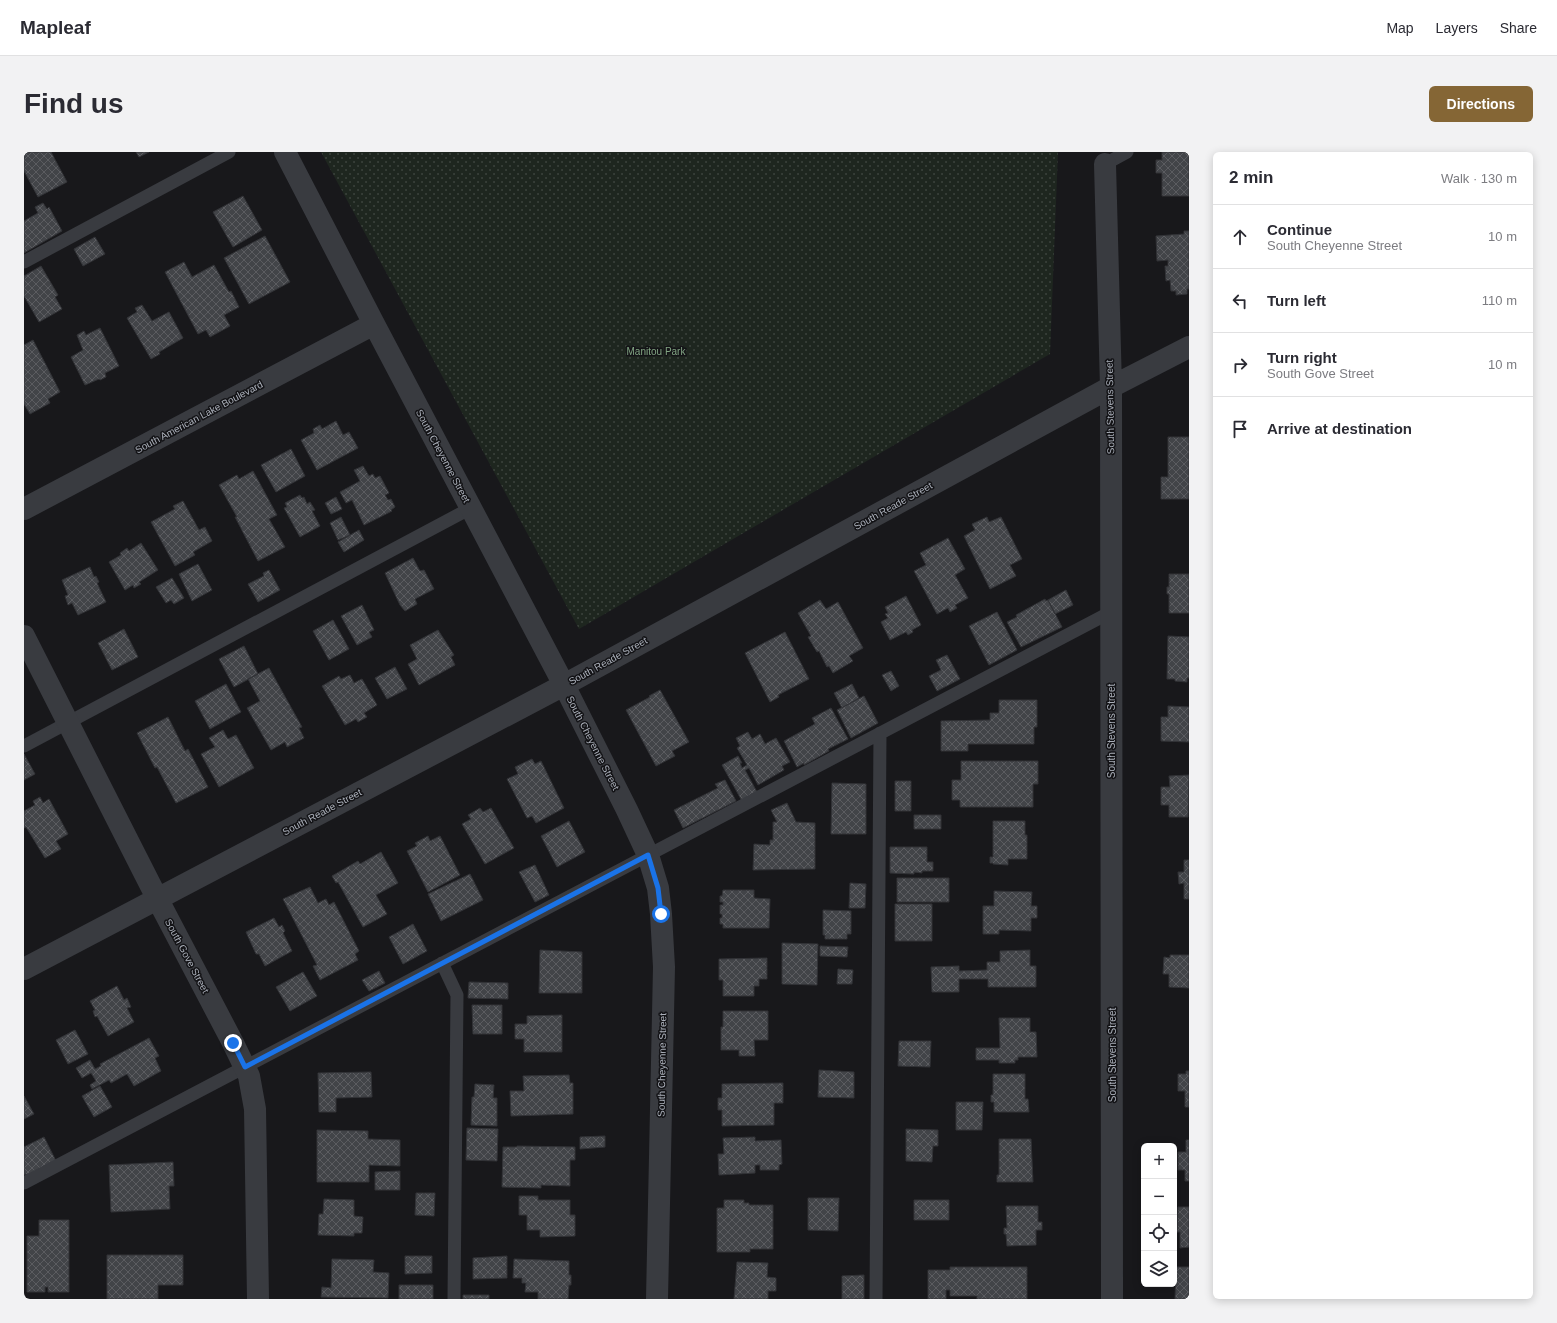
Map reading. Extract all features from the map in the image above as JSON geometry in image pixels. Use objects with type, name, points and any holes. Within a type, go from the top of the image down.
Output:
[{"type":"street","name":"South Cheyenne Street","points":[[285,152],[564,685],[648,855],[658,888],[664,967],[657,1299]]},
{"type":"street","name":"South Stevens Street","points":[[1105,164],[1111,387],[1112,1299]]},
{"type":"street","name":"South American Lake Boulevard","points":[[24,509],[374,324]]},
{"type":"street","name":"South Reade Street","points":[[24,969],[156,898],[564,685],[1111,387],[1189,347]]},
{"type":"street","name":"South Gove Street","points":[[24,636],[156,898],[249,1076],[255,1109],[258,1299]]},
{"type":"lane","points":[[24,262],[229,152]]},
{"type":"lane","points":[[1105,164],[1127,152]]},
{"type":"lane","points":[[24,746],[471,508]]},
{"type":"lane","points":[[24,1183],[1111,612]]},
{"type":"lane","points":[[876,1299],[880,733]]},
{"type":"lane","points":[[442,963],[457,995],[454,1299]]},
{"type":"green space","name":"Manitou Park","points":[[321,152],[1058,152],[1050,354],[579,629]]},
{"type":"building","points":[[24,152],[51,152],[67,182],[38,197],[24,171]]},
{"type":"building","points":[[136,152],[149,152],[139,157]]},
{"type":"building","points":[[1162,152],[1189,152],[1189,196],[1162,196],[1162,173],[1156,173],[1156,160],[1162,160]]},
{"type":"building","points":[[243,196],[262,230],[233,247],[213,212]]},
{"type":"building","points":[[43,203],[47,209],[49,207],[62,231],[24,253],[24,221],[38,213],[35,207]]},
{"type":"building","points":[[1184,231],[1189,231],[1189,289],[1187,289],[1187,294],[1176,295],[1176,291],[1171,291],[1170,280],[1166,281],[1165,266],[1168,266],[1168,260],[1157,261],[1156,236],[1184,234]]},
{"type":"building","points":[[265,236],[290,282],[249,304],[224,258]]},
{"type":"building","points":[[95,237],[105,254],[83,266],[74,249]]},
{"type":"building","points":[[184,262],[192,277],[214,265],[229,292],[231,291],[239,307],[224,315],[230,326],[210,337],[206,330],[198,334],[165,272]]},
{"type":"building","points":[[41,266],[58,295],[55,297],[62,309],[39,322],[24,296],[24,276]]},
{"type":"building","points":[[142,305],[152,321],[169,312],[183,338],[159,352],[160,354],[151,359],[127,318],[137,312],[135,308]]},
{"type":"building","points":[[100,328],[119,366],[105,373],[106,377],[85,385],[71,357],[83,350],[77,335],[84,331],[86,335]]},
{"type":"building","points":[[33,340],[60,392],[48,399],[50,403],[30,414],[24,404],[24,345]]},
{"type":"building","points":[[336,421],[343,435],[349,432],[358,448],[317,470],[301,440],[314,433],[313,429],[320,425],[322,429]]},
{"type":"building","points":[[1168,437],[1189,437],[1189,499],[1161,499],[1161,477],[1168,477]]},
{"type":"building","points":[[291,449],[305,476],[276,492],[261,465]]},
{"type":"building","points":[[363,466],[369,476],[373,474],[375,478],[380,476],[389,493],[385,495],[388,500],[391,499],[395,507],[391,510],[392,511],[364,525],[352,500],[346,503],[340,492],[360,481],[354,470]]},
{"type":"building","points":[[253,471],[277,515],[269,519],[285,547],[258,561],[235,517],[237,517],[219,485],[237,475],[239,479]]},
{"type":"building","points":[[300,495],[302,498],[304,497],[307,504],[310,502],[315,510],[312,511],[320,526],[300,537],[284,508],[287,507],[285,503]]},
{"type":"building","points":[[336,497],[342,509],[331,514],[325,503]]},
{"type":"building","points":[[183,501],[199,530],[205,527],[212,541],[193,552],[195,555],[175,566],[151,522],[175,509],[173,506]]},
{"type":"building","points":[[341,517],[350,535],[338,540],[330,523]]},
{"type":"building","points":[[987,517],[989,522],[1001,517],[1022,559],[1010,565],[1016,576],[990,589],[964,536],[975,530],[972,524]]},
{"type":"building","points":[[359,530],[364,540],[344,552],[338,542]]},
{"type":"building","points":[[948,538],[965,569],[955,575],[968,598],[955,605],[957,608],[950,612],[948,608],[937,614],[914,571],[926,565],[920,553]]},
{"type":"building","points":[[141,543],[158,570],[139,582],[141,584],[134,588],[133,585],[125,590],[109,562],[121,555],[120,553],[127,548],[129,551]]},
{"type":"building","points":[[413,558],[420,571],[424,570],[434,589],[415,599],[417,604],[405,611],[400,605],[385,573]]},
{"type":"building","points":[[198,564],[212,590],[192,601],[179,574]]},
{"type":"building","points":[[90,567],[94,577],[96,576],[99,582],[97,583],[106,602],[78,615],[72,603],[68,605],[65,596],[68,595],[62,580]]},
{"type":"building","points":[[269,570],[280,590],[258,602],[248,584],[264,576],[263,573]]},
{"type":"building","points":[[1169,574],[1189,574],[1189,613],[1169,613],[1169,594],[1167,594],[1167,587],[1169,587]]},
{"type":"building","points":[[172,578],[184,598],[174,604],[171,600],[166,603],[156,587]]},
{"type":"building","points":[[1066,590],[1073,605],[1055,614],[1048,600]]},
{"type":"building","points":[[906,596],[921,625],[912,630],[913,632],[908,635],[906,632],[890,640],[881,622],[888,618],[885,614],[888,613],[885,607]]},
{"type":"building","points":[[1045,599],[1046,601],[1048,600],[1062,627],[1021,647],[1007,622],[1017,617],[1016,615]]},
{"type":"building","points":[[820,600],[826,609],[838,602],[863,648],[849,656],[853,661],[833,673],[829,666],[827,667],[819,651],[817,652],[808,637],[811,636],[798,613]]},
{"type":"building","points":[[362,605],[374,630],[369,632],[372,637],[357,645],[341,616]]},
{"type":"building","points":[[997,612],[1017,650],[989,665],[969,626]]},
{"type":"building","points":[[333,620],[349,649],[329,660],[313,631]]},
{"type":"building","points":[[124,629],[138,657],[112,670],[98,643]]},
{"type":"building","points":[[438,630],[454,655],[451,657],[455,665],[419,685],[408,664],[417,659],[410,645]]},
{"type":"building","points":[[785,632],[809,679],[778,695],[779,697],[770,702],[745,653]]},
{"type":"building","points":[[1168,636],[1189,637],[1189,678],[1187,678],[1187,682],[1167,679]]},
{"type":"building","points":[[244,646],[258,674],[234,687],[219,659]]},
{"type":"building","points":[[947,655],[960,679],[937,691],[929,676],[941,670],[936,660]]},
{"type":"building","points":[[395,667],[407,689],[387,699],[375,678]]},
{"type":"building","points":[[269,668],[302,727],[299,728],[304,738],[287,747],[285,742],[271,750],[247,708],[260,701],[248,679]]},
{"type":"building","points":[[891,671],[899,686],[891,691],[882,675]]},
{"type":"building","points":[[350,675],[354,683],[362,679],[377,705],[364,713],[367,717],[358,722],[356,719],[345,725],[322,686],[339,676],[341,679]]},
{"type":"building","points":[[226,684],[241,712],[210,729],[195,701]]},
{"type":"building","points":[[852,684],[859,698],[842,708],[834,693]]},
{"type":"building","points":[[660,690],[689,742],[672,751],[675,756],[656,766],[626,710]]},
{"type":"building","points":[[864,696],[878,723],[851,738],[837,710]]},
{"type":"building","points":[[999,700],[1037,700],[1037,727],[1034,727],[1034,744],[968,744],[968,751],[941,751],[941,721],[990,720],[990,713],[999,713]]},
{"type":"building","points":[[1168,706],[1189,707],[1189,742],[1161,741],[1161,717],[1168,717]]},
{"type":"building","points":[[831,708],[848,739],[828,749],[829,751],[804,765],[804,763],[797,767],[784,741],[815,724],[812,718]]},
{"type":"building","points":[[168,717],[185,751],[188,749],[208,787],[176,803],[157,767],[155,768],[137,733]]},
{"type":"building","points":[[223,730],[228,739],[236,735],[254,768],[219,787],[201,754],[215,747],[209,738]]},
{"type":"building","points":[[748,732],[752,739],[760,734],[765,744],[776,738],[790,762],[782,766],[784,770],[758,785],[749,768],[745,770],[757,792],[742,801],[722,765],[738,756],[742,763],[740,763],[742,768],[747,765],[737,748],[740,746],[736,738]]},
{"type":"building","points":[[24,754],[35,774],[24,780]]},
{"type":"building","points":[[532,759],[535,764],[541,761],[564,808],[536,823],[532,816],[527,818],[507,779],[518,774],[515,767]]},
{"type":"building","points":[[961,761],[1038,761],[1038,784],[1033,784],[1033,807],[960,807],[960,800],[952,800],[952,780],[961,780]]},
{"type":"building","points":[[1189,775],[1188,817],[1169,817],[1169,805],[1161,805],[1161,787],[1170,787],[1169,776]]},
{"type":"building","points":[[725,780],[736,801],[683,828],[674,810],[718,788],[715,784]]},
{"type":"building","points":[[895,781],[911,781],[911,811],[895,811]]},
{"type":"building","points":[[832,783],[866,784],[866,834],[831,834]]},
{"type":"building","points":[[40,797],[43,803],[49,799],[68,834],[56,841],[61,849],[45,858],[26,827],[24,828],[24,811],[35,805],[33,801]]},
{"type":"building","points":[[787,803],[796,822],[815,823],[815,869],[753,870],[754,844],[770,845],[770,840],[773,840],[773,822],[777,822],[771,810]]},
{"type":"building","points":[[480,808],[483,812],[491,808],[514,848],[485,864],[462,824],[471,819],[468,815]]},
{"type":"building","points":[[914,815],[941,815],[941,829],[914,829]]},
{"type":"building","points":[[569,821],[585,852],[557,867],[541,836]]},
{"type":"building","points":[[993,821],[1025,821],[1025,835],[1027,835],[1027,859],[1008,859],[1008,865],[990,863],[990,857],[993,857]]},
{"type":"building","points":[[428,836],[430,841],[440,836],[460,875],[428,892],[407,851],[417,846],[415,843]]},
{"type":"building","points":[[890,847],[927,847],[927,862],[933,862],[933,871],[922,871],[922,873],[914,872],[914,874],[890,873]]},
{"type":"building","points":[[381,852],[398,883],[376,895],[387,914],[363,927],[338,882],[336,883],[332,876],[358,861],[360,864]]},
{"type":"building","points":[[1184,860],[1189,860],[1189,899],[1184,899],[1184,883],[1179,884],[1178,872],[1184,872]]},
{"type":"building","points":[[535,865],[549,895],[535,902],[519,872]]},
{"type":"building","points":[[470,874],[483,900],[441,921],[428,894]]},
{"type":"building","points":[[897,878],[949,878],[949,902],[897,902]]},
{"type":"building","points":[[850,883],[866,884],[865,908],[849,908]]},
{"type":"building","points":[[310,887],[318,903],[326,899],[329,905],[334,902],[359,951],[355,954],[358,960],[320,980],[313,966],[317,965],[283,899]]},
{"type":"building","points":[[723,890],[754,890],[754,898],[770,899],[769,928],[723,928],[723,924],[720,924],[722,914],[720,914],[720,905],[723,905],[723,902],[720,902],[720,896],[722,896]]},
{"type":"building","points":[[994,891],[1032,892],[1031,906],[1037,906],[1037,918],[1031,918],[1031,931],[999,930],[999,934],[983,934],[983,906],[994,906]]},
{"type":"building","points":[[895,904],[932,904],[932,941],[895,941]]},
{"type":"building","points":[[823,910],[851,911],[851,934],[847,934],[847,939],[825,939],[825,935],[823,935]]},
{"type":"building","points":[[274,918],[279,927],[282,925],[285,931],[283,933],[292,951],[265,966],[259,954],[256,954],[246,932]]},
{"type":"building","points":[[413,924],[427,951],[403,964],[389,937]]},
{"type":"building","points":[[782,943],[818,944],[817,985],[782,984]]},
{"type":"building","points":[[820,946],[848,947],[847,957],[820,956]]},
{"type":"building","points":[[540,950],[582,952],[582,993],[539,993]]},
{"type":"building","points":[[1030,950],[1030,966],[1036,966],[1036,987],[988,987],[988,979],[959,979],[959,992],[932,992],[931,967],[959,966],[959,971],[987,970],[987,962],[1000,962],[1000,951]]},
{"type":"building","points":[[1170,955],[1189,955],[1189,988],[1169,987],[1169,974],[1163,974],[1164,957],[1170,958]]},
{"type":"building","points":[[767,958],[767,979],[759,979],[759,986],[754,986],[754,996],[723,996],[723,980],[719,980],[719,959]]},
{"type":"building","points":[[838,969],[853,970],[852,984],[837,984]]},
{"type":"building","points":[[379,971],[385,983],[369,991],[362,980]]},
{"type":"building","points":[[303,972],[317,996],[290,1011],[276,987]]},
{"type":"building","points":[[469,982],[508,983],[508,999],[468,998]]},
{"type":"building","points":[[117,986],[124,1000],[127,998],[131,1007],[127,1008],[134,1022],[108,1036],[97,1016],[95,1017],[93,1011],[95,1010],[90,1001]]},
{"type":"building","points":[[472,1005],[502,1005],[502,1034],[473,1034]]},
{"type":"building","points":[[723,1011],[768,1011],[768,1040],[754,1040],[755,1056],[739,1056],[739,1050],[721,1050]]},
{"type":"building","points":[[562,1015],[562,1052],[524,1052],[524,1039],[515,1039],[515,1024],[527,1024],[527,1016]]},
{"type":"building","points":[[999,1018],[1030,1018],[1030,1032],[1036,1032],[1037,1057],[1018,1057],[1018,1060],[1015,1060],[1015,1063],[999,1063],[999,1060],[976,1060],[976,1048],[1000,1048]]},
{"type":"building","points":[[75,1030],[88,1054],[68,1064],[56,1040]]},
{"type":"building","points":[[149,1038],[159,1056],[155,1058],[161,1071],[134,1086],[127,1074],[111,1083],[109,1080],[92,1089],[90,1085],[96,1081],[91,1073],[82,1078],[76,1068],[90,1060],[95,1069],[101,1066],[100,1064]]},
{"type":"building","points":[[899,1041],[931,1041],[930,1067],[898,1066]]},
{"type":"building","points":[[819,1070],[854,1072],[854,1098],[818,1097]]},
{"type":"building","points":[[1186,1071],[1189,1071],[1189,1107],[1185,1107],[1185,1091],[1178,1091],[1178,1074],[1186,1074]]},
{"type":"building","points":[[371,1072],[372,1097],[336,1098],[336,1112],[319,1112],[318,1073]]},
{"type":"building","points":[[993,1074],[1025,1074],[1025,1099],[1028,1099],[1029,1112],[994,1112],[994,1102],[991,1102],[991,1095],[993,1095]]},
{"type":"building","points":[[569,1075],[570,1083],[573,1083],[573,1114],[511,1116],[510,1091],[524,1091],[523,1076]]},
{"type":"building","points":[[783,1083],[783,1103],[774,1103],[774,1125],[722,1126],[722,1110],[718,1110],[718,1098],[722,1098],[722,1084]]},
{"type":"building","points":[[475,1084],[494,1085],[493,1098],[497,1098],[497,1126],[471,1125],[472,1097],[474,1097]]},
{"type":"building","points":[[100,1086],[112,1107],[94,1117],[82,1096]]},
{"type":"building","points":[[24,1096],[34,1114],[24,1119]]},
{"type":"building","points":[[956,1102],[983,1102],[982,1130],[956,1130]]},
{"type":"building","points":[[467,1128],[498,1129],[497,1161],[466,1160]]},
{"type":"building","points":[[906,1129],[938,1130],[938,1146],[933,1146],[932,1162],[906,1161]]},
{"type":"building","points":[[317,1130],[368,1131],[368,1139],[400,1140],[400,1166],[369,1165],[369,1182],[317,1182]]},
{"type":"building","points":[[605,1136],[605,1147],[580,1149],[580,1137]]},
{"type":"building","points":[[44,1137],[56,1161],[27,1176],[26,1174],[24,1175],[24,1147]]},
{"type":"building","points":[[755,1137],[755,1141],[781,1140],[782,1164],[779,1165],[779,1170],[760,1170],[760,1165],[755,1165],[755,1173],[719,1175],[718,1154],[724,1154],[723,1138]]},
{"type":"building","points":[[999,1139],[1031,1139],[1033,1182],[997,1182],[997,1175],[999,1175]]},
{"type":"building","points":[[1186,1140],[1189,1140],[1189,1181],[1185,1181],[1185,1170],[1178,1170],[1178,1152],[1186,1152]]},
{"type":"building","points":[[503,1147],[575,1147],[575,1160],[570,1160],[570,1186],[541,1185],[541,1188],[502,1187]]},
{"type":"building","points":[[173,1162],[174,1186],[169,1186],[170,1209],[111,1212],[109,1165]]},
{"type":"building","points":[[400,1171],[400,1190],[375,1190],[375,1172]]},
{"type":"building","points":[[416,1193],[435,1193],[434,1216],[415,1215]]},
{"type":"building","points":[[519,1196],[538,1196],[538,1200],[570,1200],[570,1215],[575,1215],[575,1236],[540,1237],[540,1230],[527,1230],[527,1215],[519,1215]]},
{"type":"building","points":[[808,1198],[839,1198],[838,1231],[808,1230]]},
{"type":"building","points":[[324,1199],[354,1200],[354,1216],[363,1217],[362,1233],[354,1233],[354,1236],[318,1235],[319,1214],[323,1214]]},
{"type":"building","points":[[724,1200],[744,1200],[744,1203],[749,1203],[749,1205],[773,1205],[773,1249],[750,1249],[750,1252],[717,1252],[717,1208],[724,1208]]},
{"type":"building","points":[[914,1200],[949,1200],[949,1220],[914,1220]]},
{"type":"building","points":[[1006,1206],[1038,1206],[1038,1222],[1042,1222],[1042,1230],[1036,1230],[1036,1245],[1007,1246],[1006,1234],[1004,1234],[1004,1228],[1007,1228]]},
{"type":"building","points":[[1178,1207],[1189,1207],[1189,1247],[1180,1248],[1180,1232],[1177,1232]]},
{"type":"building","points":[[39,1220],[69,1220],[69,1292],[48,1292],[48,1287],[45,1287],[45,1292],[27,1292],[27,1236],[39,1236]]},
{"type":"building","points":[[107,1255],[183,1255],[183,1285],[158,1285],[158,1299],[107,1299]]},
{"type":"building","points":[[405,1256],[432,1256],[432,1273],[405,1274]]},
{"type":"building","points":[[507,1256],[507,1278],[473,1279],[473,1258]]},
{"type":"building","points":[[332,1259],[374,1260],[373,1272],[389,1273],[388,1298],[321,1297],[322,1287],[331,1288]]},
{"type":"building","points":[[514,1259],[569,1261],[571,1285],[569,1285],[568,1299],[538,1299],[538,1292],[525,1292],[526,1283],[522,1283],[522,1278],[513,1278]]},
{"type":"building","points":[[737,1262],[768,1263],[767,1277],[776,1278],[776,1291],[768,1291],[768,1299],[734,1299]]},
{"type":"building","points":[[950,1267],[1027,1267],[1027,1299],[977,1299],[977,1296],[950,1296],[950,1290],[946,1290],[946,1299],[928,1299],[928,1270],[950,1270]]},
{"type":"building","points":[[1177,1267],[1189,1267],[1189,1299],[1175,1299],[1175,1287],[1177,1287]]},
{"type":"building","points":[[864,1275],[864,1299],[842,1299],[842,1276]]},
{"type":"building","points":[[399,1285],[433,1285],[433,1299],[399,1299]]},
{"type":"building","points":[[463,1295],[489,1295],[489,1299],[463,1299]]},
{"type":"route","points":[[233,1043],[245,1067],[648,855],[658,888],[661,914]]}]
